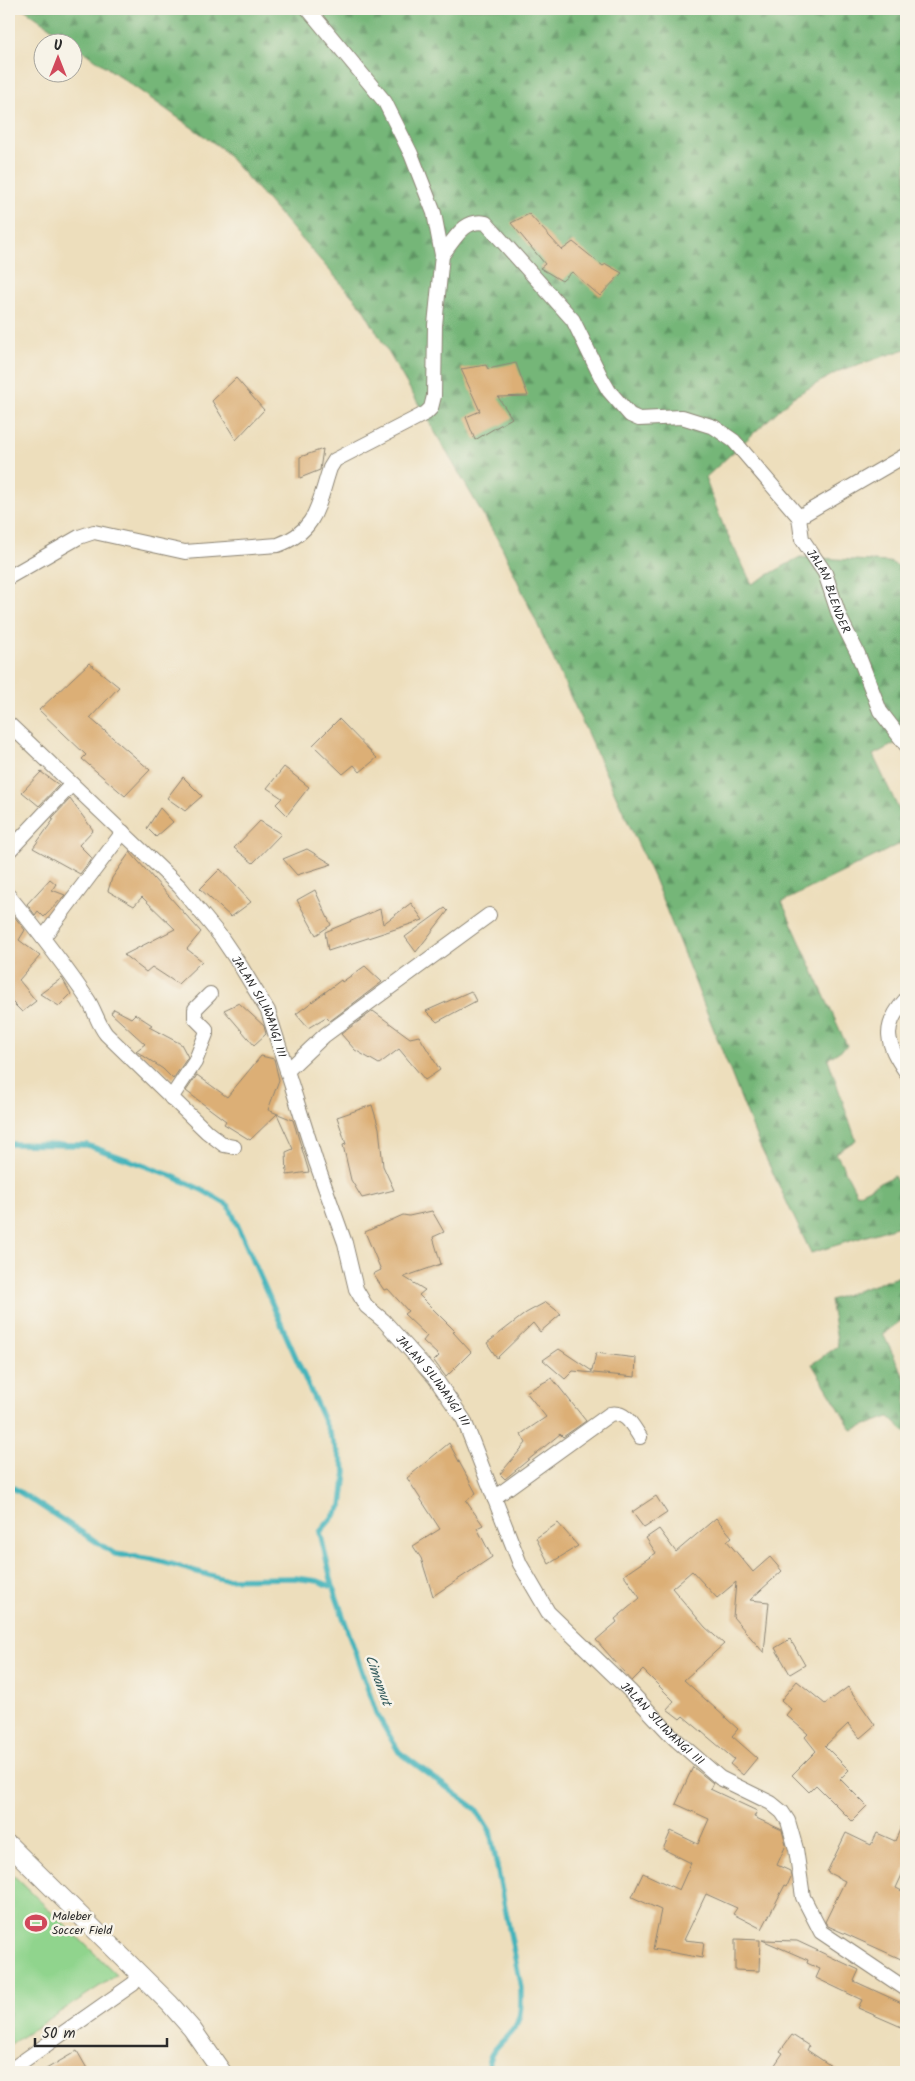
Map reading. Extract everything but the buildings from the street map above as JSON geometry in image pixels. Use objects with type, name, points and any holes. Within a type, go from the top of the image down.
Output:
[{"type":"street","points":[[9,577],[79,537],[94,532],[184,552],[278,545],[290,541],[299,536],[312,522],[330,468],[335,460],[426,413],[431,408],[434,396],[435,325],[442,254],[434,213],[398,125],[385,102],[308,9]]},
{"type":"street","points":[[442,254],[466,224],[479,221],[486,223],[574,320],[609,391],[630,415],[639,419],[682,417],[714,427],[734,441],[799,517],[906,455]]},
{"type":"street","name":"JALAN BLENDER","points":[[799,517],[802,539],[824,573],[840,618],[858,654],[880,711],[906,746]]},
{"type":"street","name":"JALAN SILIWANGI III","points":[[9,724],[180,887],[221,937],[268,1011],[316,1162],[345,1244],[356,1289],[366,1306],[384,1321],[435,1378],[464,1420],[520,1564],[548,1612],[630,1691],[674,1738],[720,1778],[771,1803],[782,1812],[788,1822],[796,1848],[803,1896],[821,1932],[906,1989]]},
{"type":"street","points":[[9,851],[72,784]]},
{"type":"street","points":[[44,938],[122,832]]},
{"type":"street","points":[[9,896],[44,938],[90,1003],[97,1021],[106,1034],[214,1139],[224,1145],[234,1147]]},
{"type":"street","points":[[287,1071],[325,1035],[488,915]]},
{"type":"street","points":[[171,1098],[195,1062],[206,1034],[206,1029],[195,1018],[195,1009],[210,994]]},
{"type":"street","points":[[906,999],[893,1014],[889,1028],[892,1051],[906,1072]]},
{"type":"street","points":[[494,1498],[610,1414],[618,1412],[626,1417],[640,1437]]},
{"type":"street","points":[[9,1845],[141,1974],[192,2029],[222,2072]]},
{"type":"street","points":[[9,2071],[133,1984],[141,1974]]},
{"type":"green space","points":[[24,9],[906,9],[906,349],[839,371],[793,397],[705,478],[725,530],[752,584],[800,557],[889,562],[906,569],[906,738],[873,755],[906,825],[906,841],[782,902],[847,1046],[828,1059],[856,1140],[836,1153],[857,1194],[894,1176],[906,1198],[906,1224],[811,1253],[759,1144],[655,881],[502,547],[362,307],[221,148],[82,50],[82,32],[57,32]]},
{"type":"green space","points":[[906,1274],[906,1317],[883,1334],[906,1381],[906,1433],[889,1417],[852,1430],[812,1364],[838,1346],[830,1300]]},
{"type":"green space","name":"Maleber Soccer Field","points":[[9,1871],[117,1975],[9,2045]]},
{"type":"waterway","points":[[9,1144],[87,1145],[170,1175],[202,1190],[229,1206],[346,1471],[342,1506],[320,1532],[333,1587]]},
{"type":"waterway","name":"Cimamut","points":[[9,1485],[115,1554],[152,1559],[223,1579],[295,1578],[318,1581],[333,1587],[376,1713],[399,1752],[476,1809],[490,1831],[521,1988],[521,1998],[520,2013],[515,2027],[490,2058],[489,2072]]},
{"type":"place","name":"Maleber Soccer Field","points":[[36,1923]]}]
